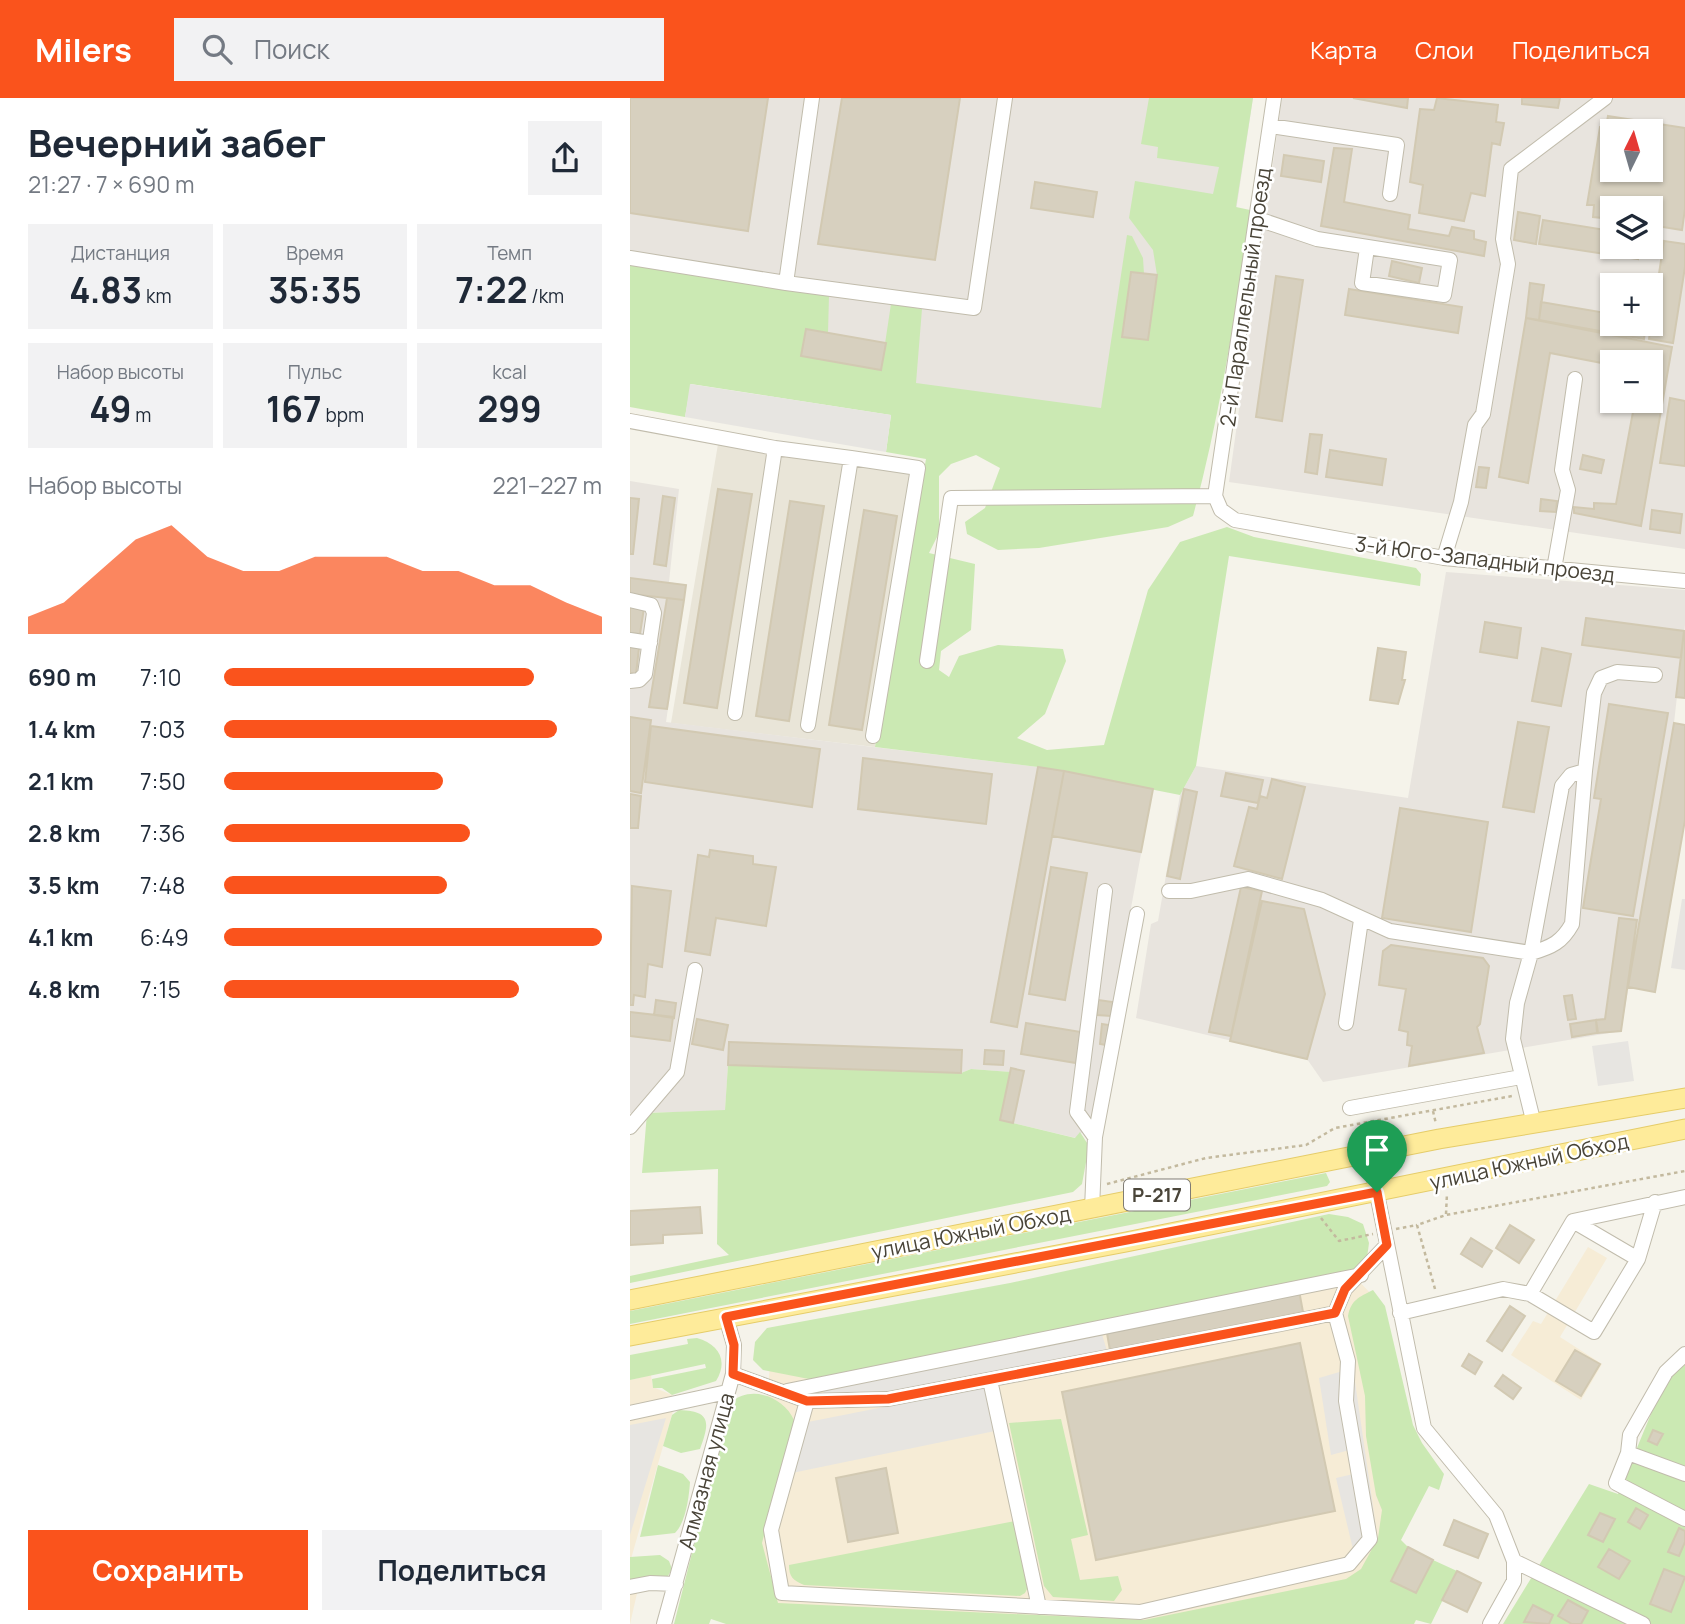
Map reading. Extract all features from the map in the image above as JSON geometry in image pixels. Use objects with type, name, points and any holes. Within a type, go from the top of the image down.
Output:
[{"type":"main road","name":"улица Южный Обход","points":[[630,1300],[1369,1154],[1685,1098]]},
{"type":"main road","name":"улица Южный Обход","points":[[630,1336],[1377,1192],[1685,1129]]},
{"type":"street","points":[[786,283],[812,98]]},
{"type":"street","points":[[630,258],[786,283],[974,308],[1005,98]]},
{"type":"street","name":"2-й Параллельный проезд","points":[[1215,496],[1274,98]]},
{"type":"street","points":[[1444,558],[1461,502],[1475,425],[1483,414],[1508,264],[1503,239],[1511,169],[1605,98]]},
{"type":"street","points":[[1270,126],[1397,145],[1390,194]]},
{"type":"street","points":[[1258,219],[1317,239],[1450,260],[1444,295],[1362,283],[1367,248]]},
{"type":"street","points":[[1554,569],[1568,490],[1562,470],[1576,379]]},
{"type":"street","points":[[630,421],[775,447],[918,468],[873,736]]},
{"type":"street","points":[[734,713],[775,447]]},
{"type":"street","points":[[808,725],[851,458]]},
{"type":"street","points":[[927,661],[951,498],[1215,496]]},
{"type":"street","name":"3-й Юго-Западный проезд","points":[[1215,496],[1221,510],[1235,520],[1444,558],[1685,578]]},
{"type":"street","points":[[630,600],[651,605],[654,613],[645,674],[639,680],[630,681]]},
{"type":"street","points":[[630,640],[650,643]]},
{"type":"street","points":[[1169,891],[1191,891],[1248,879],[1322,900],[1390,931],[1531,953],[1563,941],[1572,924],[1584,771],[1594,693],[1601,678],[1617,672],[1655,675]]},
{"type":"street","points":[[1534,1124],[1513,1039],[1517,1003],[1531,953],[1562,786],[1571,775],[1584,771]]},
{"type":"street","points":[[1096,1138],[1077,1112],[1105,891]]},
{"type":"street","points":[[1093,1209],[1096,1138],[1137,914]]},
{"type":"street","points":[[1346,1023],[1362,920]]},
{"type":"street","points":[[630,1127],[677,1072],[695,970]]},
{"type":"street","points":[[1350,1108],[1521,1077]]},
{"type":"street","points":[[1369,1154],[1424,1428],[1496,1515],[1514,1561],[1514,1581],[1490,1624]]},
{"type":"street","points":[[1530,1294],[1573,1221],[1655,1202],[1685,1198]]},
{"type":"street","points":[[1400,1313],[1503,1289],[1530,1294],[1594,1332],[1638,1259],[1655,1202]]},
{"type":"street","points":[[1573,1221],[1638,1259]]},
{"type":"street","points":[[807,1401],[771,1530],[782,1593],[1140,1612],[1349,1564],[1370,1539],[1346,1401],[1348,1361],[1335,1313],[1345,1289],[1362,1275],[1387,1245]]},
{"type":"street","points":[[787,1391],[1362,1275]]},
{"type":"street","points":[[733,1374],[787,1391],[807,1401],[888,1399],[1335,1313]]},
{"type":"street","name":"Алмазная улица","points":[[664,1624],[733,1374],[734,1345],[726,1317]]},
{"type":"street","points":[[1685,1354],[1666,1372],[1630,1435],[1628,1453],[1616,1483],[1685,1519]]},
{"type":"street","points":[[990,1380],[1039,1607]]},
{"type":"street","points":[[630,1413],[727,1392]]},
{"type":"street","points":[[1628,1453],[1685,1474]]},
{"type":"street","points":[[1514,1561],[1643,1624]]},
{"type":"street","points":[[630,1587],[650,1583],[676,1584]]},
{"type":"path","points":[[1435,1289],[1417,1225],[1446,1215],[1685,1171]]},
{"type":"shaded area","points":[[630,98],[1253,98],[1199,458],[630,370]]},
{"type":"shaded area","points":[[1282,98],[1685,98],[1685,549],[1229,482]]},
{"type":"shaded area","points":[[690,384],[891,415],[886,452],[685,417]]},
{"type":"shaded area","points":[[718,444],[923,476],[875,747],[671,723]]},
{"type":"shaded area","points":[[630,481],[679,489],[669,582],[686,585],[666,722],[1038,767],[1153,789],[1091,1124],[1076,1138],[1000,1120],[1010,1072],[971,1069],[961,1073],[728,1066],[725,1111],[630,1113]]},
{"type":"shaded area","points":[[1446,572],[1685,590],[1685,625],[1674,723],[1621,1031],[1323,1082],[1307,1059],[1136,1018],[1151,924],[1158,921],[1180,795],[1196,766],[1408,798]]},
{"type":"shaded area","points":[[1682,899],[1685,899],[1685,970],[1671,968]]},
{"type":"shaded area","points":[[1628,1041],[1634,1081],[1598,1086],[1592,1046]]},
{"type":"shaded area","points":[[1588,1247],[1607,1258],[1560,1337],[1602,1364],[1581,1400],[1511,1355],[1533,1321],[1541,1324]]},
{"type":"shaded area","points":[[1346,1268],[1382,1305],[1418,1476],[1334,1624],[748,1624],[770,1365]]},
{"type":"shaded area","points":[[1101,1331],[1107,1351],[892,1393],[824,1394],[823,1388]]},
{"type":"shaded area","points":[[1353,1368],[1377,1534],[1357,1566],[1336,1478],[1358,1473],[1353,1449],[1331,1455],[1319,1378]]},
{"type":"shaded area","points":[[651,1375],[653,1387],[672,1395],[673,1411],[631,1559],[638,1589],[630,1624],[630,1380]]},
{"type":"shaded area","points":[[985,1387],[995,1431],[792,1473],[808,1422]]},
{"type":"shaded area","points":[[666,1418],[630,1535],[630,1425]]},
{"type":"green space","points":[[1149,98],[1253,98],[1236,207],[1250,210],[1245,248],[1219,402],[1193,516],[1168,527],[1039,548],[998,550],[967,534],[965,522],[985,508],[1000,468],[976,455],[951,464],[939,476],[939,533],[929,553],[975,564],[971,630],[941,651],[939,670],[949,677],[959,656],[998,645],[1063,649],[1066,661],[1045,714],[1017,738],[1047,750],[1104,745],[1148,590],[1180,542],[1227,527],[1254,537],[1416,568],[1421,574],[1420,586],[1229,556],[1196,766],[1180,795],[1038,767],[875,747],[926,459],[886,452],[891,415],[691,384],[685,417],[630,407],[630,264],[825,293],[829,296],[828,333],[806,329],[801,356],[881,370],[891,304],[922,309],[916,383],[1101,408],[1127,235],[1132,236],[1143,258],[1144,274],[1131,272],[1123,337],[1148,340],[1157,275],[1153,250],[1129,218],[1135,181],[1213,194],[1219,167],[1157,158],[1158,147],[1141,144]]},
{"type":"green space","points":[[728,1065],[961,1073],[971,1069],[1011,1072],[1001,1120],[1075,1138],[1080,1132],[1089,1146],[1082,1184],[1073,1192],[630,1283],[630,1276],[729,1255],[717,1244],[718,1169],[642,1173],[647,1113],[725,1110]]},
{"type":"green space","points":[[1326,1173],[1330,1182],[1327,1186],[630,1324],[630,1311]]},
{"type":"green space","points":[[1329,1214],[1348,1217],[1363,1224],[1369,1243],[1367,1258],[1349,1273],[814,1380],[763,1370],[753,1360],[755,1342],[767,1328],[1010,1283]]},
{"type":"green space","points":[[1373,1290],[1385,1306],[1413,1425],[1444,1474],[1439,1490],[1429,1486],[1401,1540],[1408,1547],[1391,1580],[1416,1593],[1433,1560],[1457,1571],[1431,1624],[1416,1620],[1414,1624],[726,1624],[711,1619],[709,1624],[674,1624],[730,1403],[747,1394],[775,1400],[783,1405],[794,1420],[762,1543],[778,1603],[1144,1620],[1346,1579],[1361,1569],[1378,1538],[1382,1510],[1376,1495],[1366,1436],[1365,1396],[1348,1316],[1356,1300]]},
{"type":"green space","points":[[697,1338],[711,1344],[719,1354],[721,1366],[716,1381],[672,1395],[662,1388],[653,1388],[652,1379],[706,1368],[705,1364],[630,1380],[630,1355],[688,1344],[687,1339]]},
{"type":"green space","points":[[1685,1359],[1685,1624],[1503,1624],[1589,1484],[1618,1494],[1667,1375]]},
{"type":"green space","points":[[679,1410],[697,1413],[705,1420],[700,1449],[681,1453],[663,1446],[672,1415]]},
{"type":"green space","points":[[1061,1419],[1088,1535],[1071,1539],[1080,1580],[1118,1576],[1122,1590],[1114,1601],[1053,1597],[1044,1586],[1009,1423]]},
{"type":"green space","points":[[658,1465],[683,1474],[690,1482],[686,1509],[675,1533],[640,1537]]},
{"type":"green space","points":[[1015,1521],[1028,1587],[1020,1596],[804,1585],[794,1580],[790,1572],[789,1565]]},
{"type":"green space","points":[[660,1555],[669,1561],[672,1569],[668,1576],[630,1581],[630,1557]]},
{"type":"building","points":[[630,98],[768,98],[748,231],[630,213]]},
{"type":"building","points":[[842,98],[960,98],[935,260],[818,244]]},
{"type":"building","points":[[1353,98],[1408,98],[1407,108]]},
{"type":"building","points":[[1437,98],[1498,105],[1496,122],[1504,123],[1500,145],[1492,143],[1485,196],[1471,193],[1464,221],[1419,213],[1423,185],[1410,182],[1420,109],[1434,110]]},
{"type":"building","points":[[1522,98],[1560,98],[1558,108],[1522,104]]},
{"type":"building","points":[[1663,125],[1685,128],[1685,209],[1682,230],[1663,227],[1663,196],[1600,196],[1600,218],[1593,217],[1594,205],[1587,205],[1600,127],[1600,182],[1663,182]]},
{"type":"building","points":[[1334,148],[1352,149],[1344,202],[1410,215],[1408,229],[1449,236],[1452,227],[1474,231],[1474,239],[1486,242],[1484,256],[1321,226]]},
{"type":"building","points":[[1284,155],[1324,161],[1321,182],[1281,176]]},
{"type":"building","points":[[1035,182],[1097,192],[1093,217],[1031,208]]},
{"type":"building","points":[[1518,212],[1540,216],[1536,244],[1514,240]]},
{"type":"building","points":[[1543,220],[1600,229],[1600,253],[1539,244]]},
{"type":"building","points":[[1664,241],[1685,244],[1685,267],[1673,343],[1649,339],[1649,336],[1663,336],[1663,273],[1659,273]]},
{"type":"building","points":[[1392,261],[1422,268],[1419,283],[1389,276]]},
{"type":"building","points":[[1131,272],[1157,275],[1148,340],[1122,337]]},
{"type":"building","points":[[1276,276],[1303,280],[1282,421],[1256,417]]},
{"type":"building","points":[[1530,283],[1544,285],[1539,320],[1526,318]]},
{"type":"building","points":[[1349,289],[1462,307],[1458,333],[1345,315]]},
{"type":"building","points":[[1541,302],[1600,312],[1600,331],[1539,320]]},
{"type":"building","points":[[1526,318],[1600,333],[1600,336],[1617,336],[1672,347],[1663,399],[1663,350],[1600,350],[1600,363],[1550,353],[1528,483],[1499,477]]},
{"type":"building","points":[[806,329],[886,343],[881,370],[801,356]]},
{"type":"building","points":[[1670,398],[1685,401],[1685,466],[1660,463]]},
{"type":"building","points":[[1633,413],[1661,413],[1641,526],[1574,513],[1574,507],[1594,509],[1594,503],[1616,504]]},
{"type":"building","points":[[1310,434],[1322,435],[1317,474],[1305,472]]},
{"type":"building","points":[[1330,450],[1386,459],[1382,485],[1326,477]]},
{"type":"building","points":[[1583,455],[1604,460],[1601,473],[1580,469]]},
{"type":"building","points":[[1479,467],[1489,468],[1486,488],[1476,487]]},
{"type":"building","points":[[718,489],[752,494],[717,708],[684,703]]},
{"type":"building","points":[[663,496],[675,498],[666,566],[654,564]]},
{"type":"building","points":[[630,498],[639,499],[633,554],[630,554]]},
{"type":"building","points":[[1541,499],[1557,501],[1556,512],[1540,511]]},
{"type":"building","points":[[790,501],[824,506],[789,721],[756,716]]},
{"type":"building","points":[[864,510],[897,516],[862,730],[829,725]]},
{"type":"building","points":[[1652,510],[1682,514],[1680,533],[1650,529]]},
{"type":"building","points":[[630,578],[686,585],[684,600],[630,594]]},
{"type":"building","points":[[667,598],[684,600],[667,709],[649,707]]},
{"type":"building","points":[[630,606],[644,608],[640,634],[630,633]]},
{"type":"building","points":[[1586,618],[1684,631],[1681,658],[1582,645]]},
{"type":"building","points":[[1485,622],[1521,628],[1517,658],[1480,652]]},
{"type":"building","points":[[1685,631],[1685,698],[1676,697]]},
{"type":"building","points":[[630,647],[639,648],[636,674],[630,673]]},
{"type":"building","points":[[1378,648],[1406,652],[1402,680],[1405,680],[1398,704],[1370,700]]},
{"type":"building","points":[[1542,648],[1571,654],[1561,706],[1532,701]]},
{"type":"building","points":[[1609,704],[1668,713],[1633,916],[1583,908],[1601,799],[1594,798]]},
{"type":"building","points":[[630,717],[651,720],[641,793],[630,791]]},
{"type":"building","points":[[1518,722],[1549,727],[1534,812],[1503,807]]},
{"type":"building","points":[[1674,723],[1685,725],[1685,820],[1655,992],[1628,987]]},
{"type":"building","points":[[651,726],[820,749],[812,807],[645,782]]},
{"type":"building","points":[[863,758],[992,774],[986,824],[858,809]]},
{"type":"building","points":[[1038,767],[1064,771],[1017,1027],[991,1022]]},
{"type":"building","points":[[1064,771],[1153,789],[1141,852],[1052,836]]},
{"type":"building","points":[[1226,773],[1263,780],[1258,803],[1221,796]]},
{"type":"building","points":[[1272,779],[1305,787],[1282,879],[1234,866],[1249,807],[1257,809],[1260,796],[1267,798]]},
{"type":"building","points":[[1184,789],[1197,792],[1180,879],[1167,876]]},
{"type":"building","points":[[630,794],[641,796],[638,828],[630,828]]},
{"type":"building","points":[[1400,808],[1488,822],[1471,932],[1382,918]]},
{"type":"building","points":[[710,850],[753,856],[753,864],[776,867],[766,926],[716,918],[710,955],[685,951],[698,855],[709,857]]},
{"type":"building","points":[[1051,867],[1087,873],[1065,1000],[1029,994]]},
{"type":"building","points":[[632,886],[671,891],[662,967],[648,964],[645,997],[634,995],[633,1005],[630,1005]]},
{"type":"building","points":[[1241,887],[1262,891],[1231,1036],[1209,1032]]},
{"type":"building","points":[[1262,901],[1304,909],[1325,994],[1307,1059],[1230,1041]]},
{"type":"building","points":[[1619,918],[1637,920],[1621,1031],[1598,1033],[1596,1020],[1605,1019]]},
{"type":"building","points":[[1391,945],[1483,958],[1489,966],[1480,1024],[1477,1027],[1484,1053],[1409,1066],[1412,1046],[1407,1045],[1408,1032],[1399,1030],[1406,989],[1379,985],[1383,951]]},
{"type":"building","points":[[1572,995],[1576,1019],[1568,1020],[1564,996]]},
{"type":"building","points":[[656,1000],[676,1003],[674,1018],[654,1015]]},
{"type":"building","points":[[1098,1000],[1113,1002],[1111,1016],[1097,1015]]},
{"type":"building","points":[[630,1012],[673,1017],[670,1041],[630,1036]]},
{"type":"building","points":[[697,1019],[728,1025],[723,1050],[692,1044]]},
{"type":"building","points":[[1596,1020],[1597,1033],[1572,1037],[1570,1024]]},
{"type":"building","points":[[1026,1023],[1081,1032],[1076,1063],[1021,1054]]},
{"type":"building","points":[[1102,1024],[1109,1025],[1106,1045],[1100,1044]]},
{"type":"building","points":[[729,1042],[962,1050],[961,1073],[728,1065]]},
{"type":"building","points":[[985,1050],[1004,1051],[1003,1065],[984,1064]]},
{"type":"building","points":[[1011,1068],[1024,1071],[1013,1123],[1000,1120]]},
{"type":"building","points":[[700,1207],[702,1233],[663,1235],[663,1243],[630,1245],[630,1211]]},
{"type":"building","points":[[1510,1225],[1534,1240],[1519,1263],[1496,1248]]},
{"type":"building","points":[[1471,1238],[1492,1251],[1482,1267],[1461,1254]]},
{"type":"building","points":[[1298,1285],[1303,1312],[1110,1350],[1105,1322]]},
{"type":"building","points":[[1510,1306],[1525,1316],[1502,1351],[1487,1341]]},
{"type":"building","points":[[1300,1343],[1335,1511],[1096,1560],[1062,1392]]},
{"type":"building","points":[[1575,1350],[1600,1364],[1581,1396],[1556,1381]]},
{"type":"building","points":[[1469,1354],[1482,1362],[1475,1374],[1462,1366]]},
{"type":"building","points":[[1503,1375],[1521,1388],[1513,1399],[1495,1386]]},
{"type":"building","points":[[1653,1430],[1663,1434],[1657,1445],[1648,1441]]},
{"type":"building","points":[[886,1468],[898,1533],[848,1542],[836,1478]]},
{"type":"building","points":[[1636,1508],[1648,1515],[1640,1529],[1628,1522]]},
{"type":"building","points":[[1600,1513],[1615,1519],[1603,1542],[1588,1535]]},
{"type":"building","points":[[1454,1520],[1488,1534],[1478,1558],[1444,1545]]},
{"type":"building","points":[[1679,1528],[1685,1531],[1685,1542],[1679,1556],[1668,1552]]},
{"type":"building","points":[[1408,1547],[1433,1560],[1416,1593],[1391,1581]]},
{"type":"building","points":[[1609,1549],[1630,1561],[1619,1579],[1598,1567]]},
{"type":"building","points":[[1664,1569],[1685,1577],[1671,1612],[1650,1604]]},
{"type":"building","points":[[1457,1571],[1481,1583],[1467,1612],[1442,1600]]},
{"type":"building","points":[[1568,1600],[1588,1611],[1581,1624],[1572,1624],[1558,1616]]},
{"type":"building","points":[[1533,1605],[1553,1615],[1549,1624],[1524,1622]]},
{"type":"route","points":[[1377,1192],[1387,1245],[1362,1275],[1345,1289],[1335,1313],[888,1399],[807,1401],[787,1391],[733,1374],[734,1345],[726,1317],[1377,1192]]}]
